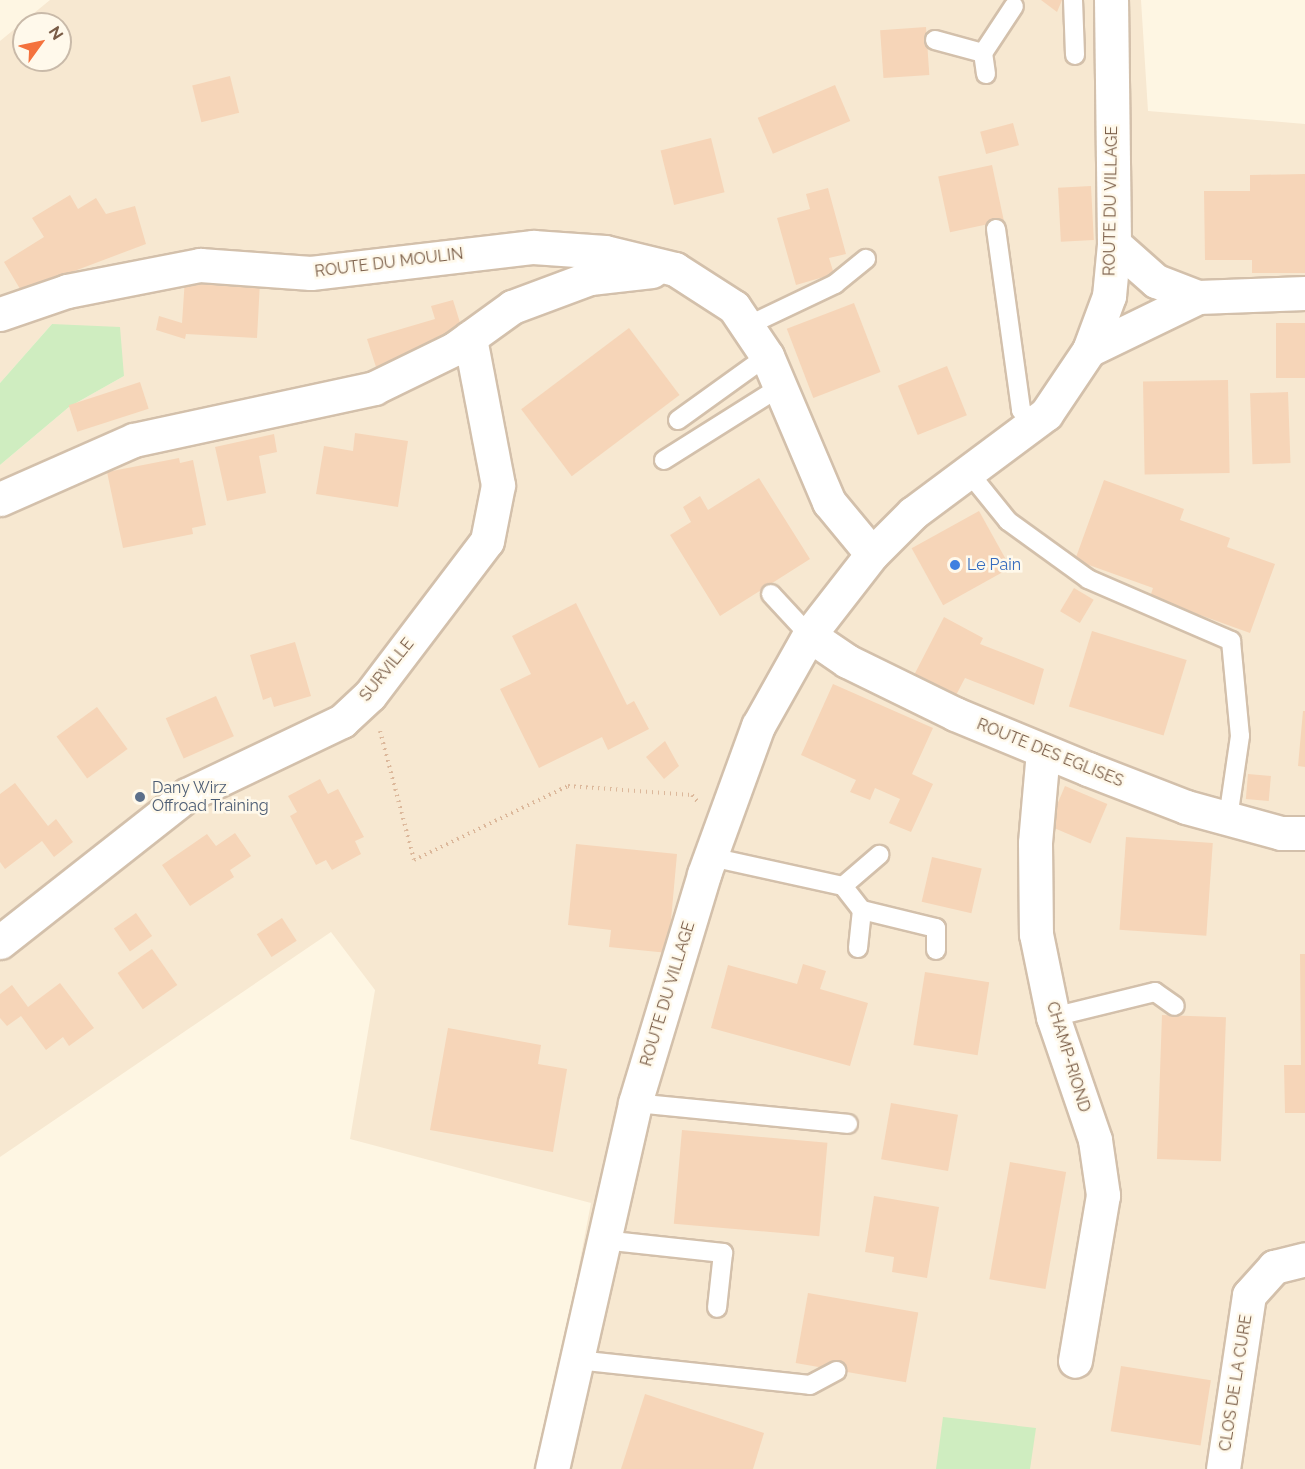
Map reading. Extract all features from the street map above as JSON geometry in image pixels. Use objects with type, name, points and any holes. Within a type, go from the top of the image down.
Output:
[{"type":"street","name":"ROUTE DU VILLAGE","points":[[552,1469],[635,1103],[711,857],[758,726],[809,635],[872,554],[913,513],[970,474],[1034,425],[1062,395],[1089,350],[1109,296],[1114,244],[1111,0]]},
{"type":"street","points":[[1114,244],[1156,281],[1198,297],[1305,293]]},
{"type":"street","name":"ROUTE DU MOULIN","points":[[0,314],[67,291],[200,265],[310,273],[534,248],[606,252],[675,269]]},
{"type":"street","points":[[0,498],[134,440],[374,388],[470,338],[512,307],[590,278],[675,269],[734,307],[767,356],[830,502],[872,554]]},
{"type":"street","points":[[1089,350],[1198,297]]},
{"type":"street","name":"SURVILLE","points":[[0,942],[187,795],[342,721],[370,695],[488,541],[498,485],[470,338]]},
{"type":"street","name":"ROUTE DES EGLISES","points":[[809,635],[925,699],[1043,751],[1228,818],[1305,833]]},
{"type":"street","name":"CHAMP-RIOND","points":[[1043,751],[1035,843],[1036,934],[1053,1017],[1095,1140],[1103,1195],[1075,1361]]},
{"type":"street","name":"CLOS DE LA CURE","points":[[1223,1469],[1249,1295],[1274,1267],[1305,1259]]},
{"type":"lane","points":[[1073,0],[1075,55]]},
{"type":"lane","points":[[986,74],[982,53],[1014,6]]},
{"type":"lane","points":[[935,40],[982,53]]},
{"type":"lane","points":[[996,229],[1021,410],[1034,425]]},
{"type":"lane","points":[[747,326],[836,284],[867,259]]},
{"type":"lane","points":[[678,420],[767,356]]},
{"type":"lane","points":[[664,460],[780,387]]},
{"type":"lane","points":[[970,474],[1008,521],[1088,579],[1231,641],[1240,736],[1228,818]]},
{"type":"lane","points":[[771,594],[809,635]]},
{"type":"lane","points":[[843,886],[879,855]]},
{"type":"lane","points":[[711,857],[843,886],[862,910],[936,928],[936,950]]},
{"type":"lane","points":[[858,948],[862,910]]},
{"type":"lane","points":[[1053,1017],[1155,992],[1175,1006]]},
{"type":"lane","points":[[635,1103],[848,1124]]},
{"type":"lane","points":[[603,1240],[723,1253],[717,1308]]},
{"type":"lane","points":[[577,1360],[810,1385],[836,1371]]},
{"type":"path","points":[[370,695],[414,860],[568,786],[692,795],[701,808]]},
{"type":"shaded area","points":[[50,0],[1141,0],[1148,111],[1305,124],[1305,1469],[540,1469],[591,1203],[350,1139],[375,990],[331,932],[0,1157],[0,465],[69,407],[124,376],[52,324],[0,383],[0,41],[12,31],[12,72],[72,72],[72,12],[35,12]]},
{"type":"green space","points":[[52,324],[120,327],[124,376],[69,407],[0,465],[0,383]]},
{"type":"green space","points":[[943,1417],[1036,1428],[1030,1469],[936,1469]]},
{"type":"building","points":[[1041,0],[1062,0],[1057,12]]},
{"type":"building","points":[[926,27],[929,75],[883,78],[880,30]]},
{"type":"building","points":[[230,76],[239,113],[201,122],[192,85]]},
{"type":"building","points":[[835,85],[850,121],[773,154],[758,118]]},
{"type":"building","points":[[1013,123],[1019,145],[986,154],[980,132]]},
{"type":"building","points":[[711,138],[725,192],[674,205],[661,151]]},
{"type":"building","points":[[992,165],[1004,221],[950,232],[938,176]]},
{"type":"building","points":[[1305,174],[1305,273],[1252,273],[1252,260],[1205,260],[1204,191],[1250,191],[1250,175]]},
{"type":"building","points":[[1091,186],[1094,240],[1061,242],[1058,188]]},
{"type":"building","points":[[828,188],[846,254],[829,258],[834,274],[796,285],[777,218],[810,209],[806,194]]},
{"type":"building","points":[[70,195],[78,209],[96,198],[106,214],[135,206],[146,244],[69,273],[26,299],[4,262],[44,237],[32,218]]},
{"type":"building","points":[[185,278],[260,282],[257,338],[186,334],[185,339],[156,330],[159,316],[182,323]]},
{"type":"building","points":[[453,300],[462,329],[444,347],[376,367],[367,339],[435,319],[431,306]]},
{"type":"building","points":[[854,303],[881,372],[813,398],[787,329]]},
{"type":"building","points":[[1276,323],[1305,323],[1305,378],[1276,378]]},
{"type":"building","points":[[629,328],[680,395],[572,476],[521,409]]},
{"type":"building","points":[[947,366],[967,415],[918,435],[898,386]]},
{"type":"building","points":[[1228,380],[1230,473],[1145,474],[1143,381]]},
{"type":"building","points":[[140,382],[149,409],[77,432],[69,405]]},
{"type":"building","points":[[1288,392],[1290,463],[1253,464],[1250,393]]},
{"type":"building","points":[[355,433],[408,441],[398,507],[316,494],[324,446],[353,451]]},
{"type":"building","points":[[274,434],[277,452],[259,456],[266,493],[227,501],[215,447]]},
{"type":"building","points":[[179,458],[180,463],[193,460],[206,525],[192,528],[193,534],[123,548],[107,472]]},
{"type":"building","points":[[759,478],[810,559],[720,616],[670,535],[691,522],[683,507],[700,496],[708,510]]},
{"type":"building","points":[[1104,480],[1184,509],[1180,520],[1230,538],[1227,547],[1275,564],[1250,633],[1150,597],[1153,588],[1075,560]]},
{"type":"building","points":[[979,511],[1011,568],[943,605],[912,548]]},
{"type":"building","points":[[1074,588],[1094,600],[1080,623],[1060,611]]},
{"type":"building","points":[[576,603],[627,705],[634,701],[649,729],[608,750],[602,737],[539,768],[500,689],[531,674],[512,636]]},
{"type":"building","points":[[944,617],[983,638],[980,644],[1044,669],[1034,705],[965,678],[953,701],[912,679]]},
{"type":"building","points":[[1092,631],[1187,660],[1164,735],[1069,707]]},
{"type":"building","points":[[295,642],[311,696],[274,707],[271,697],[263,700],[250,655]]},
{"type":"building","points":[[833,684],[933,728],[912,774],[933,784],[911,832],[889,823],[900,799],[875,788],[870,800],[850,792],[856,780],[801,755]]},
{"type":"building","points":[[216,696],[234,736],[184,759],[166,718]]},
{"type":"building","points":[[97,707],[128,749],[87,778],[57,736]]},
{"type":"building","points":[[1303,711],[1305,711],[1305,767],[1298,766]]},
{"type":"building","points":[[665,741],[679,766],[664,779],[646,757]]},
{"type":"building","points":[[1248,774],[1271,776],[1269,801],[1246,799]]},
{"type":"building","points":[[320,779],[328,794],[338,789],[364,837],[355,841],[361,854],[332,870],[326,860],[316,865],[290,816],[297,812],[288,796]]},
{"type":"building","points":[[15,783],[48,826],[56,819],[73,842],[54,857],[42,841],[5,869],[0,862],[0,794]]},
{"type":"building","points":[[1065,786],[1107,804],[1091,844],[1048,826]]},
{"type":"building","points":[[235,833],[251,856],[230,870],[234,877],[190,906],[162,865],[207,834],[216,846]]},
{"type":"building","points":[[1126,837],[1213,843],[1206,936],[1120,930]]},
{"type":"building","points":[[576,844],[677,854],[668,953],[609,947],[611,930],[568,925]]},
{"type":"building","points":[[932,857],[982,868],[971,913],[922,902]]},
{"type":"building","points":[[136,913],[152,936],[130,951],[114,928]]},
{"type":"building","points":[[282,918],[297,941],[272,957],[257,934]]},
{"type":"building","points":[[152,949],[177,985],[143,1009],[118,973]]},
{"type":"building","points":[[1300,954],[1305,954],[1305,1113],[1285,1113],[1284,1065],[1301,1065]]},
{"type":"building","points":[[803,964],[826,971],[820,989],[868,1003],[850,1066],[711,1028],[728,965],[797,984]]},
{"type":"building","points":[[925,972],[989,982],[978,1055],[913,1045]]},
{"type":"building","points":[[60,983],[94,1028],[69,1046],[63,1037],[46,1050],[21,1016],[7,1026],[0,1018],[0,994],[12,985],[28,1007]]},
{"type":"building","points":[[1162,1015],[1226,1017],[1221,1161],[1157,1159]]},
{"type":"building","points":[[448,1028],[541,1045],[538,1064],[567,1069],[553,1152],[430,1130]]},
{"type":"building","points":[[891,1103],[958,1115],[948,1171],[881,1159]]},
{"type":"building","points":[[682,1130],[827,1143],[819,1236],[674,1224]]},
{"type":"building","points":[[1010,1162],[1066,1172],[1045,1289],[989,1279]]},
{"type":"building","points":[[874,1196],[939,1207],[927,1278],[892,1272],[894,1257],[865,1252]]},
{"type":"building","points":[[808,1293],[918,1312],[906,1382],[796,1363]]},
{"type":"building","points":[[1121,1366],[1211,1380],[1201,1445],[1111,1431]]},
{"type":"building","points":[[645,1394],[764,1433],[753,1469],[621,1469]]},
{"type":"place","name":"Le Pain","points":[[955,565]]},
{"type":"place","name":"Dany Wirz Offroad Training","points":[[140,797]]}]
